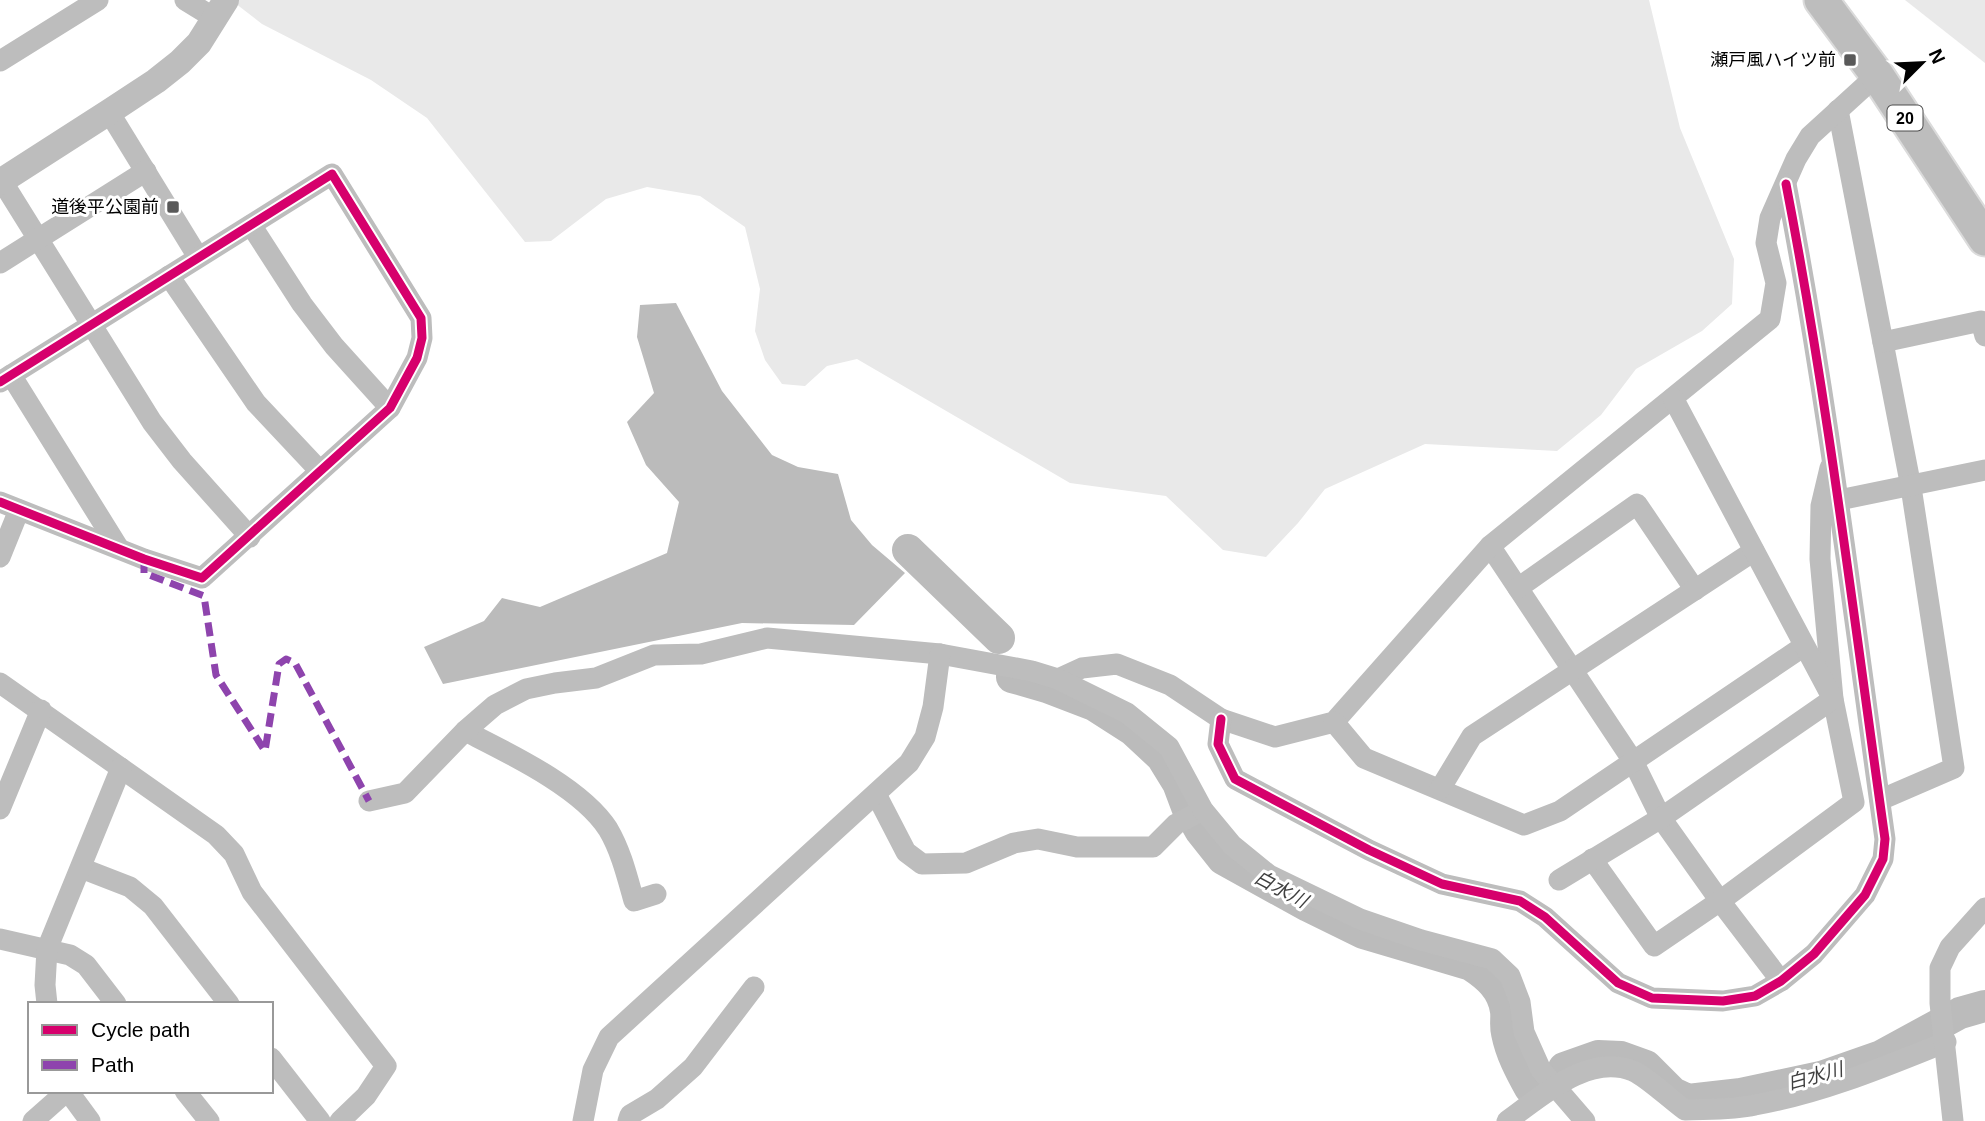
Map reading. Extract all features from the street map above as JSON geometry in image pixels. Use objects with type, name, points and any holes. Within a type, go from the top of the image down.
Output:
[{"type":"main road","name":"20","points":[[1821,0],[1877,75],[1985,239]]},
{"type":"street","points":[[0,61],[98,0]]},
{"type":"street","points":[[185,0],[221,10],[199,43],[180,62],[156,81],[1,181],[152,422],[182,461],[250,537]]},
{"type":"street","points":[[1058,679],[1082,668],[1116,664],[1170,684],[1222,719],[1275,737],[1334,722],[1490,546],[1770,319],[1776,284],[1766,243],[1770,218],[1796,159],[1811,136],[1877,75]]},
{"type":"street","points":[[1838,110],[1911,487],[1954,768],[1880,800]]},
{"type":"street","points":[[109,112],[198,257]]},
{"type":"street","points":[[0,263],[146,171]]},
{"type":"street","points":[[0,557],[10,506],[118,547],[202,578],[390,408],[416,358],[422,338],[421,318],[332,174],[5,379],[118,547]]},
{"type":"street","points":[[1222,719],[1218,744],[1235,779],[1369,850],[1442,884],[1520,901],[1545,917],[1618,983],[1652,998],[1710,1002],[1755,996],[1782,981],[1814,954],[1865,895],[1883,859],[1885,839],[1833,456],[1786,184]]},
{"type":"street","points":[[251,225],[302,304],[334,346],[390,408]]},
{"type":"street","points":[[169,276],[256,403],[319,470]]},
{"type":"street","points":[[1883,342],[1982,321],[1985,336]]},
{"type":"street","points":[[1673,398],[1833,699]]},
{"type":"street","points":[[1592,859],[1654,946],[1854,802],[1833,699],[1819,559],[1821,506],[1833,456]]},
{"type":"street","points":[[1839,500],[1985,470]]},
{"type":"street","points":[[1518,588],[1637,505],[1695,590]]},
{"type":"street","points":[[1490,546],[1633,761],[1661,818],[1782,981]]},
{"type":"street","points":[[1440,789],[1472,736],[1754,551]]},
{"type":"street","points":[[369,801],[405,793],[465,731],[495,705],[526,689],[555,682],[596,678],[654,655],[701,654],[767,638],[940,654],[1032,671],[1058,679],[1127,713],[1169,747],[1203,810],[1232,845],[1269,875],[1360,919],[1421,940],[1492,959],[1510,976],[1520,1002],[1524,1032],[1541,1070],[1585,1121]]},
{"type":"street","points":[[1334,722],[1364,758],[1524,825],[1560,811],[1804,646]]},
{"type":"street","points":[[583,1121],[593,1070],[609,1037],[909,763],[925,737],[933,708],[940,654]]},
{"type":"street","points":[[0,683],[216,835],[234,855],[252,892],[386,1066],[366,1096],[340,1121]]},
{"type":"street","points":[[1559,880],[1661,818],[1833,699]]},
{"type":"street","points":[[0,809],[41,710]]},
{"type":"street","points":[[465,731],[537,768],[582,801],[607,827],[618,849],[634,901],[656,894]]},
{"type":"street","points":[[47,1002],[47,949],[121,768]]},
{"type":"street","points":[[876,794],[905,852],[922,864],[966,863],[1014,843],[1038,839],[1077,847],[1153,847],[1176,824],[1203,810]]},
{"type":"street","points":[[80,868],[130,887],[153,906],[227,1002]]},
{"type":"street","points":[[1953,1121],[1940,1003],[1940,968],[1950,947],[1985,908]]},
{"type":"street","points":[[0,939],[70,955],[86,965],[114,1002]]},
{"type":"street","points":[[628,1121],[630,1115],[657,1099],[693,1067],[754,987]]},
{"type":"street","points":[[1507,1121],[1580,1073],[1608,1065],[1634,1071],[1685,1110],[1752,1113],[1851,1080],[1946,1042]]},
{"type":"street","points":[[273,1061],[320,1121]]},
{"type":"street","points":[[33,1121],[66,1093]]},
{"type":"street","points":[[69,1093],[90,1121]]},
{"type":"street","points":[[188,1093],[209,1121]]},
{"type":"shaded area","points":[[231,0],[1649,0],[1680,128],[1734,259],[1732,304],[1702,331],[1636,369],[1601,415],[1557,451],[1425,444],[1325,489],[1266,557],[1223,550],[1166,496],[1070,483],[857,359],[827,366],[805,386],[782,384],[765,360],[755,331],[760,289],[745,227],[700,196],[647,187],[606,199],[551,241],[525,242],[427,118],[371,80],[262,24]]},
{"type":"shaded area","points":[[1905,0],[1985,0],[1985,63]]},
{"type":"shaded area","points":[[676,303],[722,391],[772,455],[798,467],[838,474],[851,520],[872,545],[905,573],[854,625],[742,623],[443,684],[424,647],[484,621],[502,598],[540,607],[667,553],[679,502],[646,465],[627,422],[654,393],[637,337],[640,305]]},
{"type":"waterway","name":"白水川","points":[[908,550],[999,638]]},
{"type":"waterway","name":"白水川","points":[[1012,677],[1094,705],[1133,730],[1162,757],[1178,783],[1200,830],[1223,859],[1363,933],[1471,965],[1483,974],[1502,996],[1509,1040],[1519,1068],[1530,1088],[1538,1083]]},
{"type":"waterway","name":"白水川","points":[[1564,1068],[1598,1056],[1621,1057],[1646,1066],[1673,1093],[1688,1100],[1741,1094],[1821,1077],[1881,1056],[1960,1013],[1985,1006]]},
{"type":"marked path","points":[[144,559],[144,573],[204,596],[216,675],[265,751],[279,664],[286,659],[295,663],[369,801]]},
{"type":"cycle path","points":[[0,382],[332,174],[421,318],[422,338],[417,358],[390,408],[202,578],[144,559],[0,502]]},
{"type":"cycle path","points":[[1221,719],[1218,744],[1235,779],[1369,850],[1442,884],[1520,901],[1545,917],[1618,983],[1652,998],[1723,1001],[1755,996],[1781,981],[1814,954],[1865,895],[1883,859],[1885,839],[1828,429],[1786,184]]},
{"type":"place","name":"瀬戸風ハイツ前","points":[[1850,60]]},
{"type":"place","name":"道後平公園前","points":[[173,207]]}]
